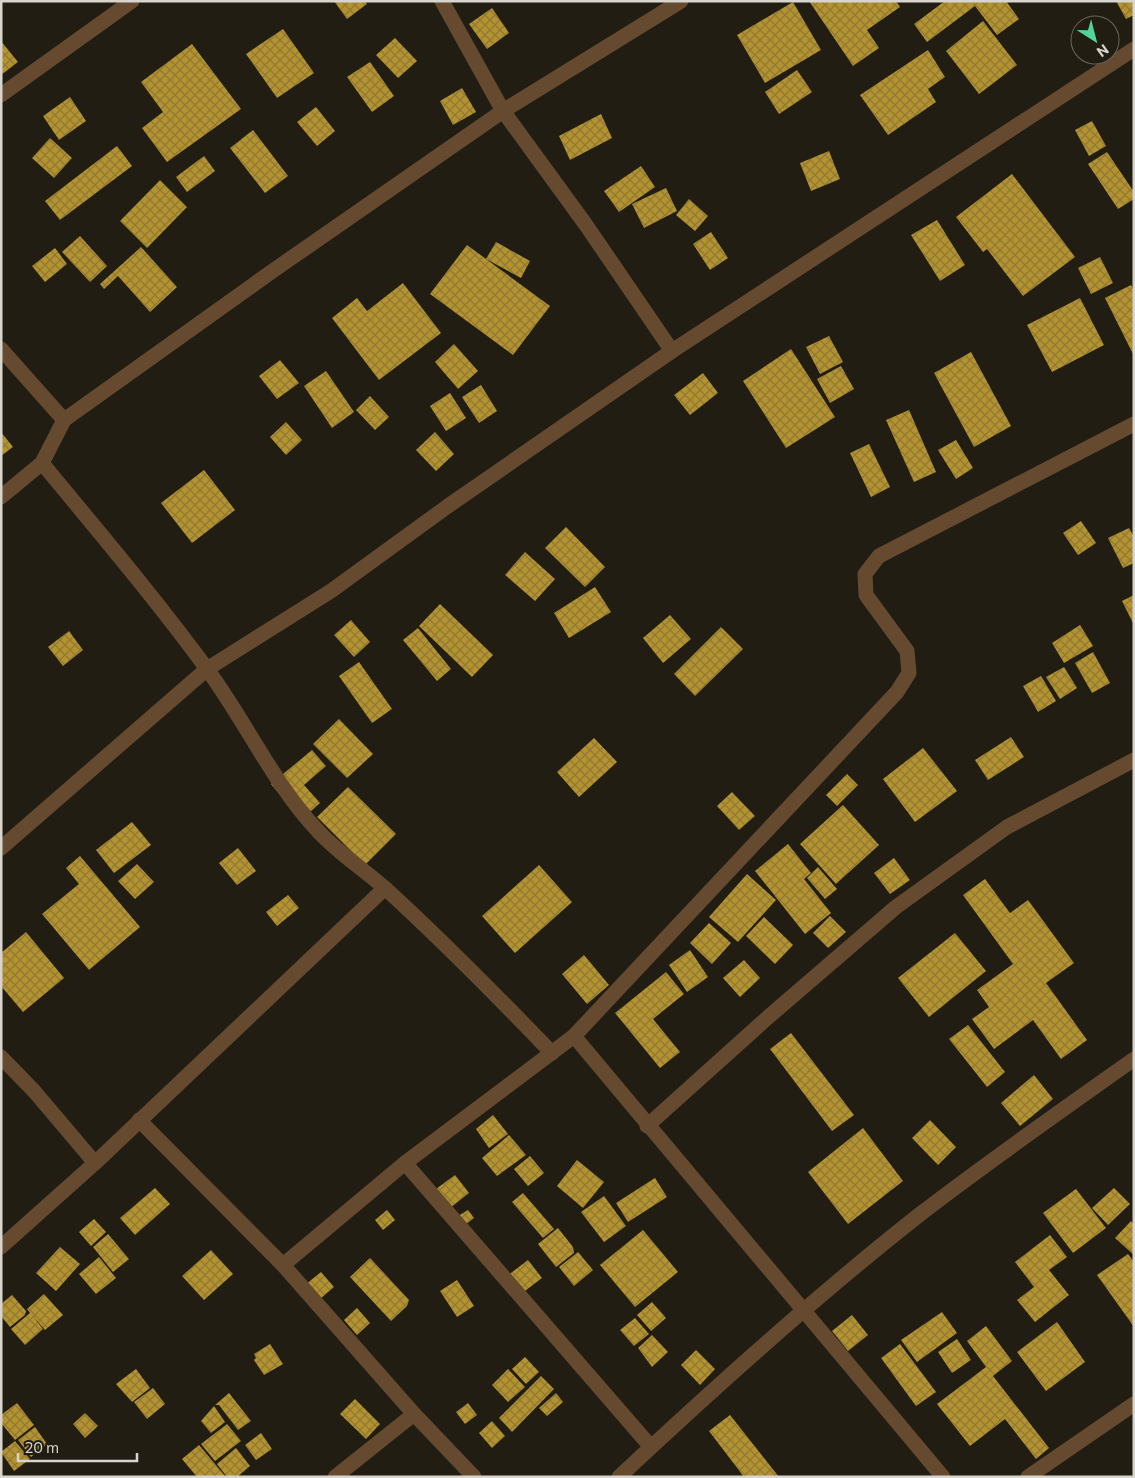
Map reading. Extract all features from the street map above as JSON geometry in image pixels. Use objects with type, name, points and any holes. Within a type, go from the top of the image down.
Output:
[{"type":"street","points":[[1,95],[132,1]]},
{"type":"street","points":[[442,1],[503,111],[586,225],[672,351]]},
{"type":"street","points":[[1,497],[42,463],[64,420],[274,270],[503,111],[681,1]]},
{"type":"street","points":[[1,848],[207,669],[331,591],[448,506],[672,351],[1134,50]]},
{"type":"street","points":[[1,349],[64,420]]},
{"type":"street","points":[[283,1266],[405,1163],[574,1036],[901,686],[909,673],[906,651],[866,595],[865,574],[879,556],[1134,424]]},
{"type":"street","points":[[42,463],[127,565],[207,669],[246,725],[281,787],[319,833],[385,888],[475,973],[552,1053]]},
{"type":"street","points":[[647,1126],[766,1019],[896,908],[1006,827],[1134,760]]},
{"type":"street","points":[[1,1247],[95,1163],[385,888]]},
{"type":"street","points":[[574,1036],[647,1126],[943,1477]]},
{"type":"street","points":[[1,1057],[34,1091],[95,1163]]},
{"type":"street","points":[[620,1477],[803,1311],[919,1216],[1024,1137],[1134,1059]]},
{"type":"street","points":[[139,1120],[283,1266],[414,1414],[474,1477]]},
{"type":"street","points":[[405,1163],[651,1447]]},
{"type":"street","points":[[1028,1477],[1134,1404]]},
{"type":"street","points":[[335,1477],[414,1414]]},
{"type":"building","points":[[334,1],[365,1],[367,4],[347,19]]},
{"type":"building","points":[[809,1],[896,1],[900,7],[867,30],[879,48],[853,66]]},
{"type":"building","points":[[945,1],[1006,1],[1019,19],[997,35],[975,6],[927,42],[914,24]]},
{"type":"building","points":[[1116,1],[1134,1],[1134,15],[1126,19]]},
{"type":"building","points":[[793,2],[821,50],[765,83],[737,35]]},
{"type":"building","points":[[492,8],[509,33],[487,49],[469,24]]},
{"type":"building","points":[[983,21],[1017,65],[979,94],[946,51]]},
{"type":"building","points":[[283,29],[314,73],[277,98],[246,54]]},
{"type":"building","points":[[395,38],[417,61],[398,78],[376,55]]},
{"type":"building","points":[[1,41],[18,62],[1,75]]},
{"type":"building","points":[[192,44],[241,109],[167,162],[142,128],[163,112],[141,82]]},
{"type":"building","points":[[928,50],[945,77],[928,89],[936,102],[888,135],[860,95]]},
{"type":"building","points":[[370,62],[394,96],[372,112],[347,77]]},
{"type":"building","points":[[797,70],[812,92],[779,114],[765,92]]},
{"type":"building","points":[[462,88],[476,112],[453,125],[440,101]]},
{"type":"building","points":[[70,97],[86,121],[59,140],[43,116]]},
{"type":"building","points":[[316,107],[335,131],[317,146],[297,122]]},
{"type":"building","points":[[601,114],[612,138],[570,160],[559,136]]},
{"type":"building","points":[[1092,121],[1106,146],[1089,156],[1075,130]]},
{"type":"building","points":[[253,130],[288,176],[265,193],[230,148]]},
{"type":"building","points":[[50,138],[72,158],[54,178],[32,158]]},
{"type":"building","points":[[117,146],[132,166],[60,220],[45,201]]},
{"type":"building","points":[[829,151],[840,179],[811,191],[800,163]]},
{"type":"building","points":[[1107,152],[1134,192],[1134,199],[1118,209],[1088,164]]},
{"type":"building","points":[[204,156],[215,171],[187,192],[176,177]]},
{"type":"building","points":[[641,166],[655,187],[619,212],[604,191]]},
{"type":"building","points":[[1012,174],[1075,257],[1023,296],[987,249],[983,252],[956,217]]},
{"type":"building","points":[[160,180],[187,207],[147,248],[120,221]]},
{"type":"building","points":[[666,188],[677,211],[644,228],[632,204]]},
{"type":"building","points":[[689,199],[708,216],[695,231],[676,215]]},
{"type":"building","points":[[937,220],[965,265],[940,281],[911,235]]},
{"type":"building","points":[[711,232],[728,258],[710,270],[693,244]]},
{"type":"building","points":[[80,236],[107,266],[90,282],[62,252]]},
{"type":"building","points":[[496,242],[530,261],[521,278],[486,259]]},
{"type":"building","points":[[467,245],[550,306],[513,355],[430,294]]},
{"type":"building","points":[[141,247],[177,287],[150,312],[118,276],[104,289],[100,284]]},
{"type":"building","points":[[55,248],[67,264],[45,282],[32,266]]},
{"type":"building","points":[[1100,257],[1113,283],[1091,294],[1078,268]]},
{"type":"building","points":[[403,283],[441,333],[379,380],[332,318],[357,298],[367,311]]},
{"type":"building","points":[[1131,285],[1134,291],[1134,356],[1105,298]]},
{"type":"building","points":[[1080,298],[1104,345],[1052,372],[1027,325]]},
{"type":"building","points":[[829,336],[843,362],[820,374],[806,347]]},
{"type":"building","points":[[454,344],[478,371],[458,389],[435,362]]},
{"type":"building","points":[[791,349],[835,417],[786,448],[743,381]]},
{"type":"building","points":[[971,352],[1011,426],[974,447],[934,373]]},
{"type":"building","points":[[280,360],[299,383],[277,399],[259,376]]},
{"type":"building","points":[[841,366],[854,389],[830,403],[817,379]]},
{"type":"building","points":[[326,371],[354,412],[332,428],[304,386]]},
{"type":"building","points":[[703,373],[718,393],[690,415],[674,395]]},
{"type":"building","points":[[481,385],[497,411],[479,423],[462,397]]},
{"type":"building","points":[[450,393],[466,418],[446,431],[430,406]]},
{"type":"building","points":[[370,396],[389,417],[375,430],[356,410]]},
{"type":"building","points":[[909,410],[936,472],[914,482],[886,420]]},
{"type":"building","points":[[286,422],[302,440],[286,455],[270,437]]},
{"type":"building","points":[[1,432],[13,447],[1,456]]},
{"type":"building","points":[[435,432],[454,454],[436,471],[416,450]]},
{"type":"building","points":[[956,440],[973,468],[956,479],[938,450]]},
{"type":"building","points":[[869,444],[890,487],[871,497],[850,453]]},
{"type":"building","points":[[204,470],[235,510],[192,543],[161,503]]},
{"type":"building","points":[[1081,521],[1096,543],[1078,555],[1063,533]]},
{"type":"building","points":[[566,527],[605,567],[585,587],[545,548]]},
{"type":"building","points":[[1129,528],[1134,537],[1134,563],[1123,568],[1108,538]]},
{"type":"building","points":[[525,552],[555,579],[535,601],[505,575]]},
{"type":"building","points":[[595,587],[611,612],[569,638],[554,613]]},
{"type":"building","points":[[1134,595],[1134,625],[1122,601]]},
{"type":"building","points":[[440,604],[493,655],[472,677],[419,626]]},
{"type":"building","points":[[670,615],[691,639],[663,663],[643,638]]},
{"type":"building","points":[[351,620],[370,642],[354,657],[334,635]]},
{"type":"building","points":[[1080,625],[1093,646],[1064,663],[1052,643]]},
{"type":"building","points":[[721,627],[743,649],[695,696],[674,674]]},
{"type":"building","points":[[418,628],[451,669],[437,681],[403,640]]},
{"type":"building","points":[[69,631],[83,650],[63,666],[48,647]]},
{"type":"building","points":[[1093,652],[1110,683],[1092,693],[1075,663]]},
{"type":"building","points":[[359,662],[392,709],[372,723],[339,676]]},
{"type":"building","points":[[1064,667],[1077,688],[1060,699],[1046,677]]},
{"type":"building","points":[[1041,676],[1056,701],[1038,712],[1023,686]]},
{"type":"building","points":[[339,719],[373,754],[347,778],[313,744]]},
{"type":"building","points":[[1011,737],[1024,757],[988,780],[975,760]]},
{"type":"building","points":[[594,738],[617,762],[579,797],[557,772]]},
{"type":"building","points":[[923,748],[957,791],[915,822],[883,779]]},
{"type":"building","points":[[312,750],[326,766],[304,785],[320,803],[301,820],[271,784]]},
{"type":"building","points":[[847,774],[858,785],[837,806],[826,795]]},
{"type":"building","points":[[348,787],[396,834],[365,865],[317,817]]},
{"type":"building","points":[[732,792],[755,816],[739,830],[717,806]]},
{"type":"building","points":[[843,805],[879,845],[836,884],[800,844]]},
{"type":"building","points":[[132,822],[151,845],[114,873],[96,850]]},
{"type":"building","points":[[788,844],[811,873],[804,879],[831,913],[805,934],[755,871]]},
{"type":"building","points":[[238,848],[256,871],[237,885],[219,863]]},
{"type":"building","points":[[80,856],[140,927],[89,970],[42,914],[79,884],[66,868]]},
{"type":"building","points":[[894,858],[910,880],[890,894],[874,873]]},
{"type":"building","points":[[137,864],[154,882],[135,899],[118,881]]},
{"type":"building","points":[[539,865],[572,902],[515,953],[482,916]]},
{"type":"building","points":[[818,867],[837,889],[825,899],[807,878]]},
{"type":"building","points":[[747,874],[776,900],[738,942],[709,917]]},
{"type":"building","points":[[985,879],[1010,913],[1028,900],[1074,963],[1046,983],[1087,1040],[1061,1059],[1033,1020],[994,1049],[972,1019],[989,1007],[977,990],[1013,964],[963,895]]},
{"type":"building","points":[[288,895],[299,908],[277,926],[266,912]]},
{"type":"building","points":[[830,916],[846,932],[828,948],[813,933]]},
{"type":"building","points":[[764,917],[793,945],[775,964],[746,936]]},
{"type":"building","points":[[709,923],[731,943],[712,964],[690,943]]},
{"type":"building","points":[[26,932],[64,978],[23,1012],[1,986],[1,953]]},
{"type":"building","points":[[955,933],[986,971],[929,1017],[898,978]]},
{"type":"building","points":[[690,950],[708,977],[687,992],[669,965]]},
{"type":"building","points":[[584,955],[609,985],[587,1004],[562,974]]},
{"type":"building","points":[[744,960],[760,978],[740,997],[723,978]]},
{"type":"building","points":[[666,972],[684,994],[653,1019],[680,1052],[660,1068],[615,1013]]},
{"type":"building","points":[[968,1025],[1005,1072],[987,1087],[949,1039]]},
{"type":"building","points":[[791,1033],[854,1115],[832,1131],[770,1049]]},
{"type":"building","points":[[1034,1075],[1053,1099],[1020,1126],[1001,1103]]},
{"type":"building","points":[[493,1115],[508,1134],[489,1148],[476,1129]]},
{"type":"building","points":[[930,1120],[956,1147],[938,1165],[912,1138]]},
{"type":"building","points":[[863,1128],[903,1181],[848,1224],[808,1172]]},
{"type":"building","points":[[509,1135],[526,1155],[497,1176],[482,1158]]},
{"type":"building","points":[[530,1156],[544,1173],[528,1186],[514,1169]]},
{"type":"building","points":[[577,1160],[604,1182],[583,1208],[557,1186]]},
{"type":"building","points":[[455,1175],[469,1193],[450,1208],[436,1189]]},
{"type":"building","points":[[655,1178],[667,1197],[628,1222],[616,1203]]},
{"type":"building","points":[[155,1188],[170,1204],[135,1235],[120,1218]]},
{"type":"building","points":[[1114,1188],[1130,1204],[1108,1225],[1092,1208]]},
{"type":"building","points":[[1076,1189],[1106,1228],[1073,1253],[1043,1213]]},
{"type":"building","points":[[523,1193],[554,1229],[543,1238],[512,1202]]},
{"type":"building","points":[[604,1196],[626,1226],[604,1242],[581,1212]]},
{"type":"building","points":[[387,1210],[395,1220],[383,1230],[375,1220]]},
{"type":"building","points":[[468,1210],[474,1218],[465,1225],[458,1216]]},
{"type":"building","points":[[94,1219],[106,1232],[91,1246],[79,1232]]},
{"type":"building","points":[[1131,1221],[1134,1224],[1134,1255],[1115,1238]]},
{"type":"building","points":[[558,1228],[573,1247],[574,1253],[556,1267],[538,1244]]},
{"type":"building","points":[[643,1230],[678,1272],[635,1307],[600,1265]]},
{"type":"building","points":[[108,1234],[129,1259],[113,1272],[93,1247]]},
{"type":"building","points":[[1050,1235],[1067,1257],[1049,1270],[1069,1295],[1035,1322],[1017,1300],[1034,1287],[1015,1262]]},
{"type":"building","points":[[60,1247],[80,1264],[56,1291],[36,1273]]},
{"type":"building","points":[[211,1250],[233,1274],[204,1300],[182,1276]]},
{"type":"building","points":[[578,1252],[593,1270],[574,1286],[559,1267]]},
{"type":"building","points":[[1128,1254],[1134,1262],[1134,1327],[1097,1275]]},
{"type":"building","points":[[99,1257],[116,1278],[96,1294],[79,1274]]},
{"type":"building","points":[[370,1258],[409,1300],[407,1306],[391,1321],[350,1277]]},
{"type":"building","points":[[528,1260],[542,1278],[521,1294],[507,1276]]},
{"type":"building","points":[[321,1272],[334,1287],[319,1300],[305,1285]]},
{"type":"building","points":[[457,1280],[474,1306],[457,1317],[440,1291]]},
{"type":"building","points":[[44,1294],[63,1315],[45,1330],[32,1315],[43,1329],[25,1345],[11,1329],[30,1313],[27,1309]]},
{"type":"building","points":[[12,1295],[26,1311],[25,1315],[10,1327],[1,1316],[1,1304]]},
{"type":"building","points":[[652,1302],[666,1318],[651,1331],[637,1315]]},
{"type":"building","points":[[357,1308],[370,1323],[357,1335],[344,1320]]},
{"type":"building","points":[[942,1312],[957,1333],[917,1362],[901,1340]]},
{"type":"building","points":[[852,1315],[868,1335],[848,1351],[832,1331]]},
{"type":"building","points":[[635,1318],[649,1334],[634,1346],[620,1330]]},
{"type":"building","points":[[1057,1322],[1085,1362],[1046,1391],[1017,1352]]},
{"type":"building","points":[[986,1326],[1012,1361],[993,1376],[1049,1448],[1036,1459],[1005,1419],[970,1446],[937,1404],[986,1367],[967,1341]]},
{"type":"building","points":[[652,1335],[668,1352],[652,1367],[638,1348]]},
{"type":"building","points":[[957,1339],[971,1360],[952,1373],[938,1352]]},
{"type":"building","points":[[270,1344],[283,1364],[264,1375],[254,1360],[256,1358],[254,1354]]},
{"type":"building","points":[[900,1344],[936,1392],[916,1406],[881,1358]]},
{"type":"building","points":[[696,1350],[715,1369],[700,1385],[681,1365]]},
{"type":"building","points":[[525,1357],[539,1372],[526,1384],[512,1369]]},
{"type":"building","points":[[136,1369],[150,1388],[132,1402],[116,1384]]},
{"type":"building","points":[[508,1369],[525,1387],[508,1402],[492,1385]]},
{"type":"building","points":[[541,1376],[554,1389],[512,1432],[499,1418]]},
{"type":"building","points":[[153,1388],[165,1404],[147,1419],[134,1402]]},
{"type":"building","points":[[229,1393],[251,1421],[238,1430],[219,1405],[215,1405]]},
{"type":"building","points":[[556,1393],[563,1402],[547,1416],[539,1408]]},
{"type":"building","points":[[355,1399],[380,1424],[366,1439],[340,1414]]},
{"type":"building","points":[[17,1403],[34,1425],[15,1440],[1,1423],[1,1415]]},
{"type":"building","points":[[468,1403],[477,1415],[465,1424],[456,1412]]},
{"type":"building","points":[[214,1406],[225,1422],[211,1433],[201,1421]]},
{"type":"building","points":[[85,1413],[98,1426],[85,1438],[73,1424]]},
{"type":"building","points":[[730,1415],[779,1477],[744,1477],[709,1431]]},
{"type":"building","points":[[492,1421],[505,1436],[492,1448],[479,1433]]},
{"type":"building","points":[[227,1424],[241,1441],[215,1461],[201,1444]]},
{"type":"building","points":[[35,1427],[47,1444],[31,1457],[18,1440]]},
{"type":"building","points":[[261,1433],[272,1449],[256,1460],[245,1445]]},
{"type":"building","points":[[15,1441],[30,1459],[14,1471],[1,1452]]},
{"type":"building","points":[[199,1445],[226,1477],[197,1477],[182,1459]]},
{"type":"building","points":[[236,1448],[250,1466],[237,1477],[227,1477],[217,1464]]}]
